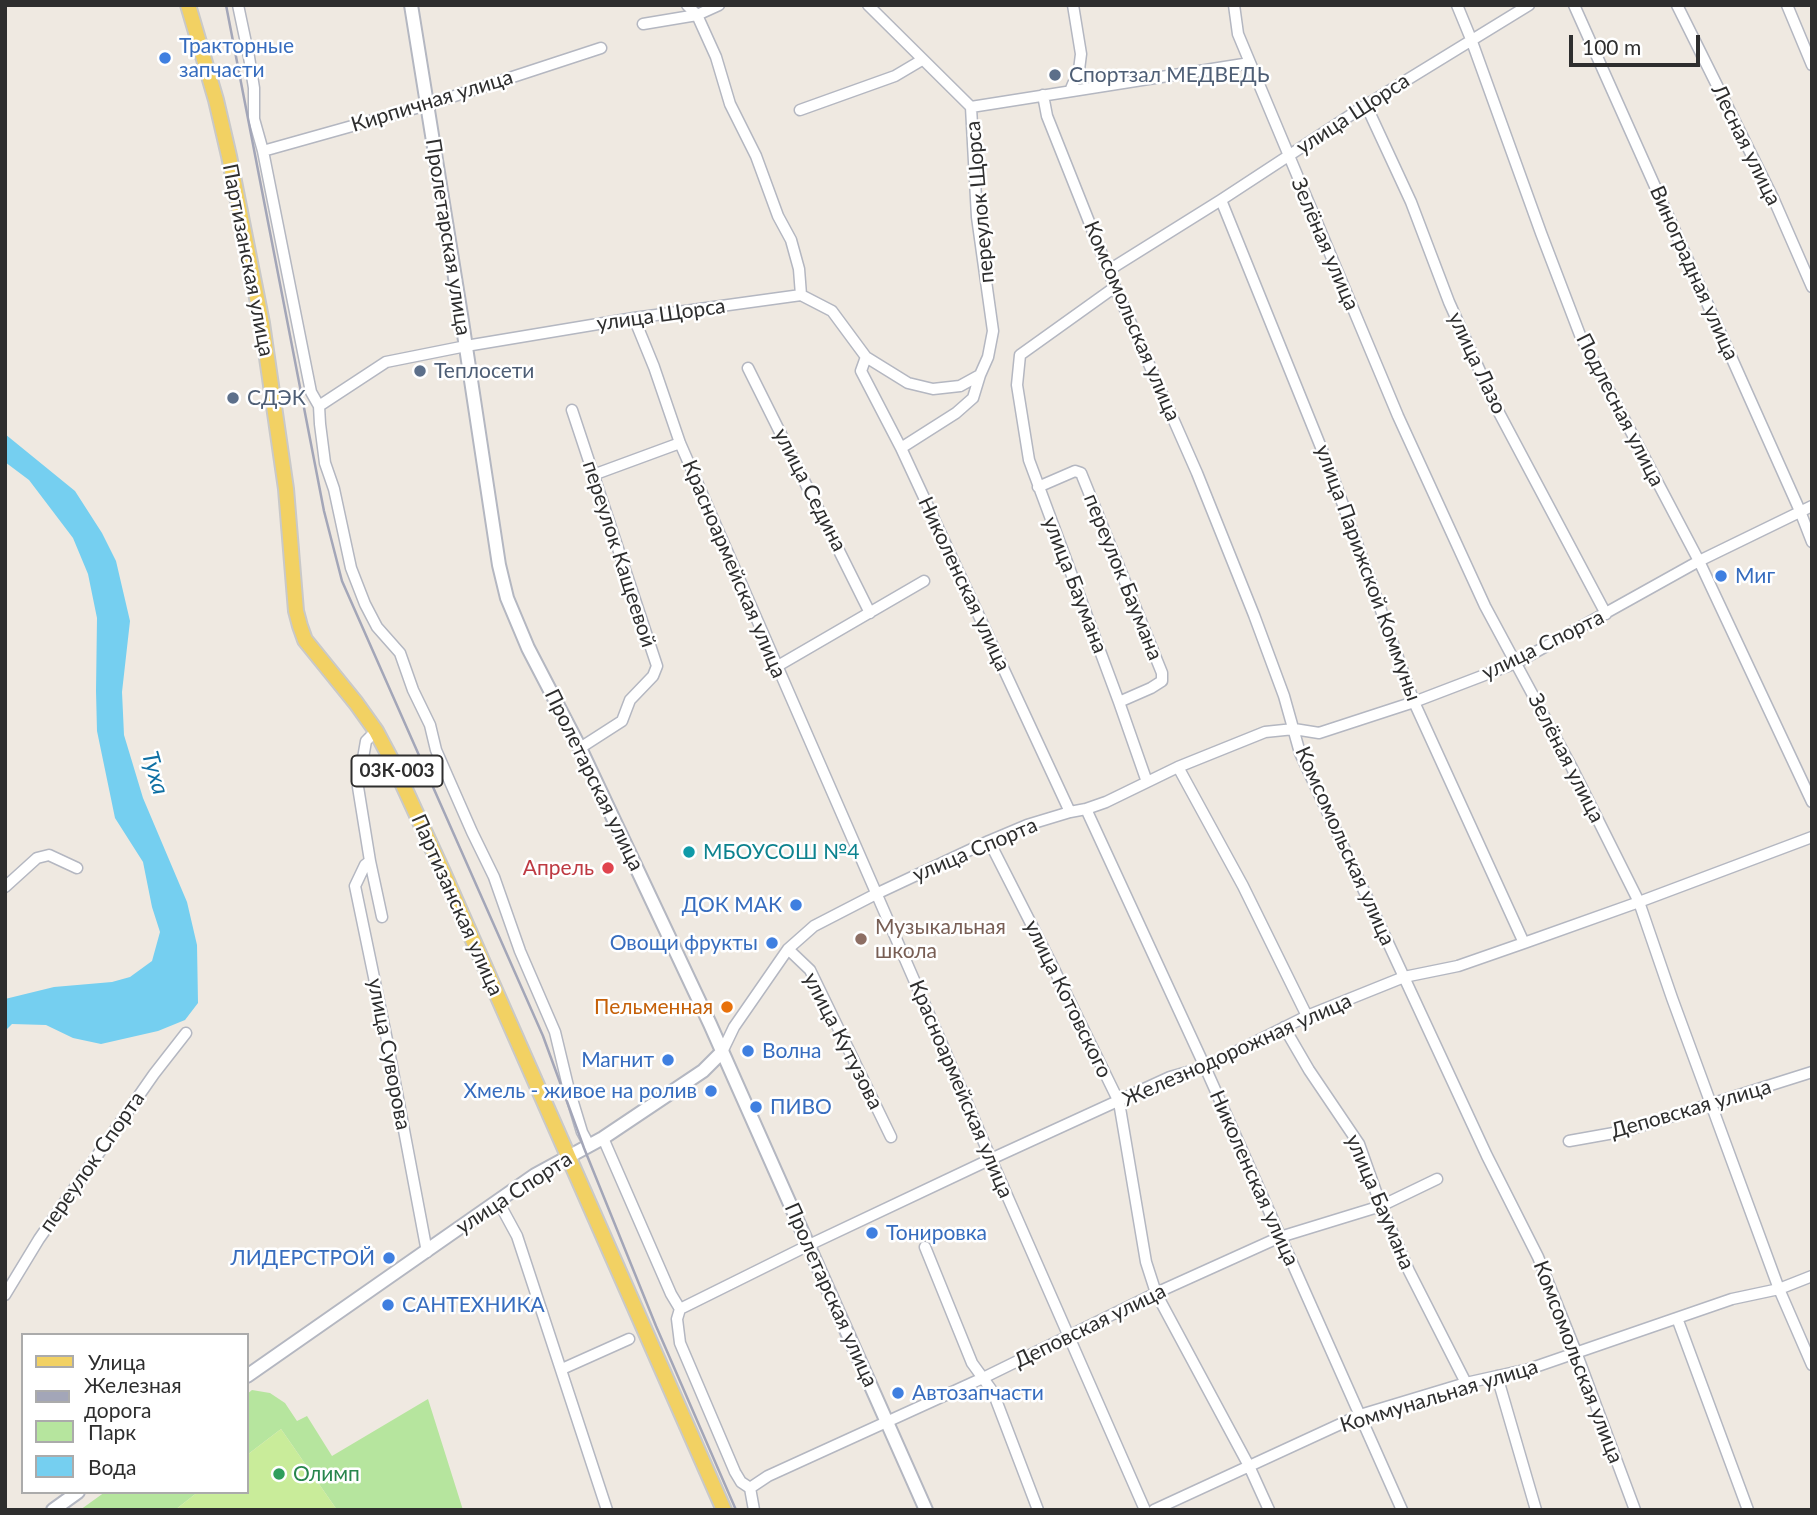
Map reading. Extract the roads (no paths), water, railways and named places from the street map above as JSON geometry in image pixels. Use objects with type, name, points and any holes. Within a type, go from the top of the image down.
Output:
[{"type":"main road","name":"Партизанская улица","points":[[188,5],[229,156],[262,323],[286,489],[296,611],[305,640],[356,703],[376,731],[393,763],[724,1510]]},
{"type":"street","name":"Партизанская улица","points":[[239,5],[254,88],[254,119],[263,151],[311,392],[320,406],[325,463],[334,489],[351,568],[377,627],[400,653],[407,668],[408,679],[430,725],[436,750],[471,832],[494,877],[520,951],[555,1032],[568,1086],[582,1132],[589,1145]]},
{"type":"street","name":"Пролетарская улица","points":[[411,5],[499,565],[507,598],[528,648],[580,748],[722,1052],[926,1510]]},
{"type":"street","points":[[687,5],[697,15],[716,57],[730,104],[756,156],[778,216],[791,240],[799,269],[801,295],[832,311],[866,357],[908,383],[933,389],[960,386],[979,375]]},
{"type":"street","points":[[643,24],[697,15],[719,5]]},
{"type":"street","name":"переулок Щорса","points":[[868,5],[971,107],[976,217],[993,331],[988,357],[979,375]]},
{"type":"street","points":[[1070,91],[1079,70],[1081,54],[1073,5]]},
{"type":"street","name":"Зелёная улица","points":[[1234,5],[1238,34],[1398,416],[1485,606],[1571,766],[1639,902],[1779,1289],[1812,1364]]},
{"type":"street","name":"Подлесная улица","points":[[1457,5],[1580,335],[1699,561],[1812,802]]},
{"type":"street","name":"улица Щорса","points":[[1109,271],[1366,105],[1529,5]]},
{"type":"street","name":"Виноградная улица","points":[[1574,5],[1812,542]]},
{"type":"street","name":"Лесная улица","points":[[1677,5],[1774,200],[1812,286]]},
{"type":"street","points":[[1787,5],[1812,65]]},
{"type":"street","name":"Кирпичная улица","points":[[263,151],[427,106],[601,48]]},
{"type":"street","points":[[800,110],[895,76],[922,60]]},
{"type":"street","points":[[971,107],[1250,63]]},
{"type":"street","name":"Комсомольская улица","points":[[1043,95],[1047,116],[1115,287],[1197,473],[1254,615],[1300,753],[1487,1156],[1538,1257],[1635,1510]]},
{"type":"street","name":"улица Лазо","points":[[1366,105],[1411,202],[1449,302],[1496,407],[1606,614]]},
{"type":"street","name":"улица Парижской Коммуны","points":[[1221,200],[1333,477],[1414,702],[1524,943]]},
{"type":"street","name":"улица Баумана","points":[[1115,287],[1020,355],[1017,384],[1028,460],[1147,782]]},
{"type":"street","name":"улица Щорса","points":[[320,406],[386,362],[634,318],[801,295]]},
{"type":"street","name":"Красноармейская улица","points":[[634,318],[680,443],[776,667],[1145,1510]]},
{"type":"street","name":"Николенская улица","points":[[866,357],[861,371],[901,448],[1070,812]]},
{"type":"street","name":"улица Седина","points":[[748,368],[870,613]]},
{"type":"street","points":[[901,448],[956,413],[973,398],[979,375]]},
{"type":"street","name":"переулок Кащеевой","points":[[572,410],[657,666],[653,676],[630,700],[622,721],[580,748]]},
{"type":"street","points":[[593,475],[680,443]]},
{"type":"street","name":"переулок Баумана","points":[[1038,487],[1075,471],[1081,473],[1162,673],[1162,681],[1119,702]]},
{"type":"street","name":"улица Спорта","points":[[248,1375],[535,1175],[603,1138],[704,1071],[722,1052],[734,1027],[788,949],[814,926],[989,841],[1027,825],[1107,802],[1178,767],[1265,732],[1294,729],[1319,733],[1414,702],[1516,663],[1699,561],[1812,506]]},
{"type":"street","points":[[776,667],[924,581]]},
{"type":"street","points":[[376,731],[366,741],[358,787],[360,811],[382,917]]},
{"type":"street","points":[[1178,767],[1243,886],[1307,1016]]},
{"type":"street","name":"Николенская улица","points":[[1086,809],[1205,1067],[1402,1510]]},
{"type":"street","name":"Железнодорожная улица","points":[[680,1309],[991,1159],[1170,1077],[1205,1067],[1307,1016],[1404,977],[1458,966],[1812,837]]},
{"type":"street","name":"улица Котовского","points":[[989,841],[1119,1102],[1146,1262],[1156,1293],[1249,1466],[1269,1510]]},
{"type":"street","points":[[5,887],[37,858],[49,855],[77,868]]},
{"type":"street","name":"улица Суворова","points":[[370,861],[365,865],[355,886],[427,1252]]},
{"type":"street","name":"улица Кутузова","points":[[788,949],[810,970],[891,1137]]},
{"type":"street","name":"улица Баумана","points":[[1284,1027],[1309,1070],[1359,1144],[1381,1206],[1409,1271],[1466,1383]]},
{"type":"street","name":"переулок Спорта","points":[[5,1295],[39,1239],[154,1074],[186,1033]]},
{"type":"street","name":"Деповская улица","points":[[1569,1141],[1625,1131],[1812,1072]]},
{"type":"street","points":[[603,1138],[680,1309],[677,1319],[680,1343],[735,1472],[741,1482],[750,1488],[754,1510]]},
{"type":"street","name":"Деповская улица","points":[[750,1488],[768,1476],[983,1378],[1156,1293],[1280,1237],[1381,1206],[1437,1180]]},
{"type":"street","points":[[498,1201],[517,1236],[607,1510]]},
{"type":"street","points":[[925,1247],[972,1363],[993,1392],[1038,1510]]},
{"type":"street","name":"Коммунальная улица","points":[[1154,1510],[1360,1415],[1466,1383],[1529,1369],[1732,1299],[1779,1289],[1812,1276]]},
{"type":"street","points":[[1677,1318],[1748,1510]]},
{"type":"street","points":[[562,1369],[629,1339]]},
{"type":"street","points":[[1497,1376],[1536,1510]]},
{"type":"street","points":[[53,1510],[75,1494]]},
{"type":"water","points":[[5,434],[75,491],[116,561],[130,621],[122,692],[124,735],[143,798],[187,902],[197,945],[198,1003],[185,1020],[158,1031],[101,1044],[73,1038],[46,1025],[12,1024],[5,1031],[5,999],[54,987],[112,982],[130,977],[152,961],[160,932],[143,862],[115,818],[97,731],[97,618],[88,574],[73,538],[29,480],[5,462]]},
{"type":"railway","points":[[226,5],[324,511],[342,581],[543,1036],[584,1148],[656,1326],[736,1510]]},
{"type":"place","name":"Тракторные запчасти","points":[[165,58]]},
{"type":"place","name":"Спортзал МЕДВЕДЬ","points":[[1055,75]]},
{"type":"place","name":"Теплосети","points":[[420,371]]},
{"type":"place","name":"СДЭК","points":[[233,398]]},
{"type":"place","name":"Миг","points":[[1721,576]]},
{"type":"place","name":"МБОУСОШ №4","points":[[689,852]]},
{"type":"place","name":"Апрель","points":[[608,868]]},
{"type":"place","name":"ДОК МАК","points":[[796,905]]},
{"type":"place","name":"Музыкальная школа","points":[[861,939]]},
{"type":"place","name":"Овощи фрукты","points":[[772,943]]},
{"type":"place","name":"Пельменная","points":[[727,1007]]},
{"type":"place","name":"Волна","points":[[748,1051]]},
{"type":"place","name":"Магнит","points":[[668,1060]]},
{"type":"place","name":"Хмель - живое на ролив","points":[[711,1091]]},
{"type":"place","name":"ПИВО","points":[[756,1107]]},
{"type":"place","name":"Тонировка","points":[[872,1233]]},
{"type":"place","name":"ЛИДЕРСТРОЙ","points":[[389,1258]]},
{"type":"place","name":"САНТЕХНИКА","points":[[388,1305]]},
{"type":"place","name":"Автозапчасти","points":[[898,1393]]},
{"type":"place","name":"Олимп","points":[[279,1474]]},
{"type":"water label","name":"Туха","points":[[155,773]]}]
